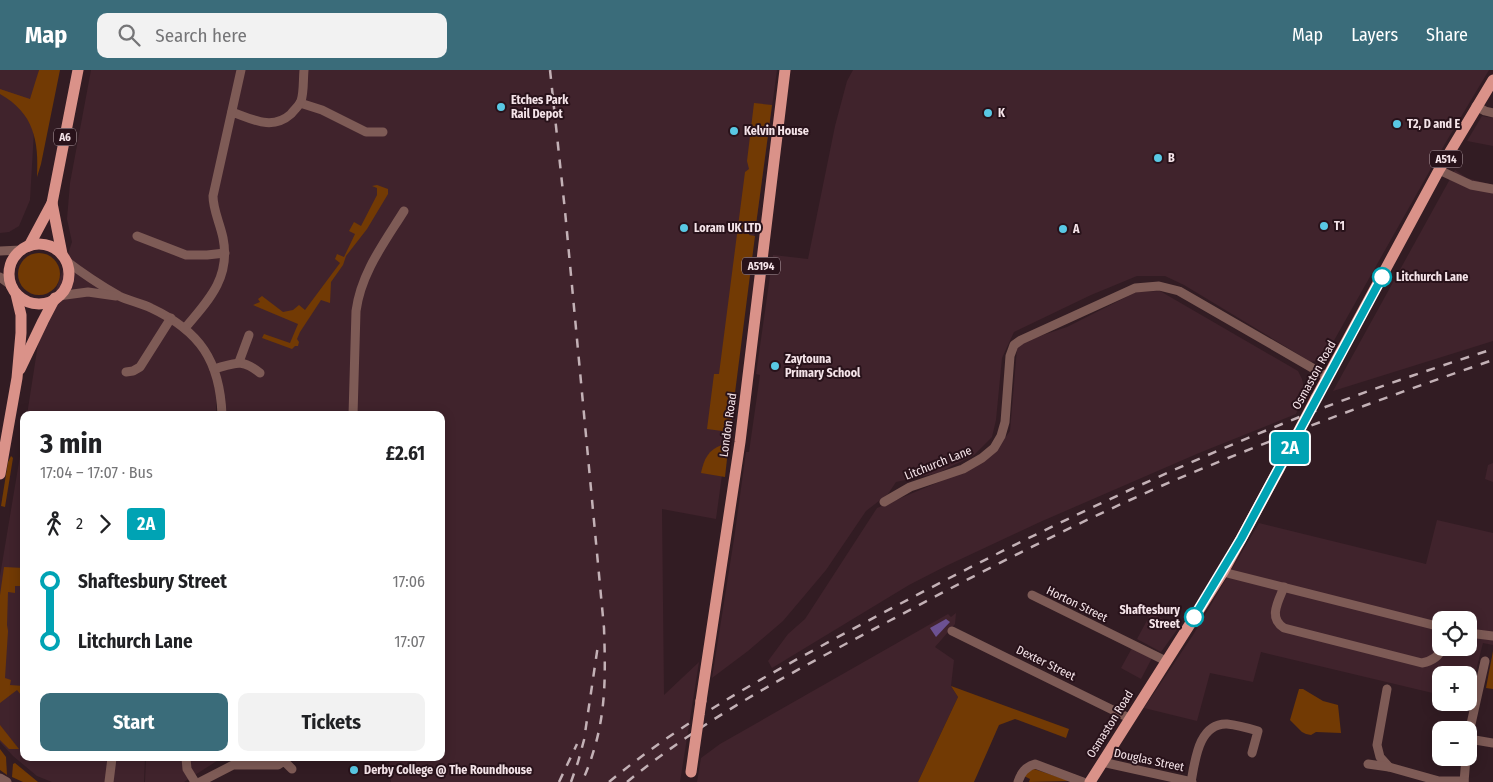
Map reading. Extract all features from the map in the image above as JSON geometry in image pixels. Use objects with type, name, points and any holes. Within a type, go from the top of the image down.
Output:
[{"type":"main road","name":"A6","points":[[0,474],[17,378],[21,327],[21,315],[9,274],[10,267],[14,258],[25,248],[52,203],[78,70]]},
{"type":"main road","name":"London Road","points":[[690,777],[740,442],[785,70]]},
{"type":"main road","name":"Osmaston Road","points":[[1090,782],[1223,572],[1440,170],[1493,80]]},
{"type":"main road","name":"A6","points":[[17,378],[42,321],[68,281],[68,270],[63,257],[52,203]]},
{"type":"main road","points":[[25,248],[46,245],[63,257]]},
{"type":"main road","points":[[14,290],[26,301],[33,303],[43,303],[56,297]]},
{"type":"street","points":[[185,328],[216,289],[223,271],[225,253],[213,196],[242,70]]},
{"type":"street","points":[[232,112],[262,123],[272,124],[288,116],[300,103],[304,70]]},
{"type":"street","points":[[300,103],[322,110],[366,132],[383,132]]},
{"type":"street","points":[[1476,106],[1493,113]]},
{"type":"street","points":[[1440,170],[1471,185],[1493,189]]},
{"type":"street","points":[[353,411],[358,295],[371,265],[404,211]]},
{"type":"street","points":[[137,236],[186,255],[225,253]]},
{"type":"street","points":[[0,251],[25,248]]},
{"type":"street","points":[[63,257],[94,281],[121,297]]},
{"type":"street","points":[[0,277],[14,290]]},
{"type":"street","name":"Litchurch Lane","points":[[884,502],[910,487],[963,468],[982,458],[994,448],[1001,436],[1005,422],[1010,356],[1014,345],[1021,340],[1135,288],[1159,286],[1179,291],[1328,377]]},
{"type":"street","points":[[56,297],[88,292],[121,297],[148,306],[171,318],[185,328],[204,349],[214,369],[220,388],[222,411]]},
{"type":"street","points":[[126,372],[134,371],[140,367],[171,318]]},
{"type":"street","points":[[239,362],[249,335]]},
{"type":"street","points":[[214,369],[239,362],[253,367],[260,373]]},
{"type":"street","points":[[1223,572],[1432,625]]},
{"type":"street","points":[[1284,588],[1274,614],[1275,620],[1284,628],[1422,662],[1437,656]]},
{"type":"street","name":"Horton Street","points":[[1032,595],[1166,662]]},
{"type":"street","name":"Dexter Street","points":[[952,631],[1129,718]]},
{"type":"street","points":[[1477,634],[1493,636]]},
{"type":"street","points":[[1472,721],[1485,660]]},
{"type":"street","points":[[1387,689],[1377,745],[1380,757],[1389,767]]},
{"type":"street","points":[[1191,782],[1202,740],[1209,731],[1218,726],[1227,724],[1258,731],[1252,753]]},
{"type":"street","points":[[1477,740],[1493,743]]},
{"type":"street","points":[[109,782],[112,761]]},
{"type":"street","points":[[186,761],[187,769],[195,782]]},
{"type":"street","points":[[200,782],[232,765],[278,765],[283,761]]},
{"type":"street","points":[[286,761],[292,770]]},
{"type":"street","name":"Douglas Street","points":[[1102,762],[1191,782]]},
{"type":"street","points":[[1018,782],[1026,768],[1034,764],[1083,782]]},
{"type":"street","points":[[1368,764],[1389,767],[1439,781],[1464,782],[1465,766]]},
{"type":"street","points":[[0,778],[7,782]]},
{"type":"shaded area","points":[[0,70],[39,70],[30,200],[19,226],[9,232],[0,233]]},
{"type":"shaded area","points":[[39,70],[60,70],[37,177],[37,152],[32,129],[20,110],[0,94],[0,89],[30,99]]},
{"type":"shaded area","points":[[91,70],[777,70],[716,519],[662,509],[664,695],[699,662],[680,782],[391,782],[389,761],[445,761],[445,411],[226,411],[224,398],[216,399],[216,411],[28,411],[38,344],[72,242],[67,219],[70,183]]},
{"type":"shaded area","points":[[853,70],[1489,70],[1446,142],[1323,360],[1311,362],[1184,285],[1165,276],[1137,276],[1091,295],[1014,332],[1002,358],[996,420],[992,437],[974,455],[938,473],[896,482],[888,494],[866,511],[826,570],[783,621],[712,678],[746,452],[749,452],[760,375],[756,374],[773,255],[808,259],[835,126],[847,81]]},
{"type":"shaded area","points":[[754,103],[772,105],[755,232],[749,232],[749,235],[755,236],[730,432],[707,429],[714,374],[719,374],[745,172],[749,169],[747,161]]},
{"type":"shaded area","points":[[1482,116],[1493,118],[1493,146],[1467,141]]},
{"type":"shaded area","points":[[1455,170],[1467,178],[1493,185],[1493,341],[1333,391]]},
{"type":"shaded area","points":[[377,185],[388,189],[388,194],[367,229],[346,256],[343,265],[331,282],[330,303],[321,300],[300,332],[297,339],[299,342],[298,346],[292,349],[262,338],[264,334],[290,343],[298,324],[253,305],[260,302],[258,299],[262,296],[283,312],[293,310],[299,305],[305,310],[340,263],[335,259],[337,254],[344,257],[355,234],[349,231],[354,222],[361,226],[377,195],[377,188],[372,186]]},
{"type":"shaded area","points":[[35,253],[43,253],[54,259],[60,274],[54,289],[43,295],[35,295],[24,289],[18,278],[18,270],[24,259]]},
{"type":"shaded area","points":[[1160,291],[1298,371],[1305,394],[1296,414],[1199,453],[1040,522],[946,566],[909,585],[772,668],[768,661],[788,634],[805,619],[877,508],[953,476],[999,446],[1010,431],[1017,348],[1025,341],[1067,327],[1136,292]]},
{"type":"shaded area","points":[[722,445],[728,450],[725,477],[701,473],[707,456]]},
{"type":"shaded area","points":[[11,456],[13,458],[5,507],[1,506],[8,462]]},
{"type":"shaded area","points":[[20,456],[20,761],[145,761],[144,782],[52,782],[37,776],[13,756],[0,742],[0,576]]},
{"type":"shaded area","points":[[1493,463],[1493,482],[1485,479],[1488,465]]},
{"type":"shaded area","points":[[1437,520],[1493,533],[1493,645],[1483,643],[1477,667],[1432,666],[1432,693],[1261,652],[1253,682],[1210,673],[1197,721],[1144,708],[1193,635],[1259,523],[1426,564]]},
{"type":"shaded area","points":[[4,567],[20,568],[20,586],[15,586],[15,593],[8,592],[5,678],[11,680],[10,685],[20,686],[20,694],[17,690],[0,703],[0,595]]},
{"type":"shaded area","points":[[956,613],[955,624],[935,647],[954,660],[951,686],[958,697],[918,782],[697,782],[701,758],[720,744],[948,614],[951,617]]},
{"type":"shaded area","points":[[1151,613],[1179,627],[1161,652],[1137,639]]},
{"type":"shaded area","points":[[946,619],[950,622],[936,637],[930,628]]},
{"type":"shaded area","points":[[1132,648],[1152,658],[1141,679],[1121,668]]},
{"type":"shaded area","points":[[1493,651],[1493,689],[1486,688]]},
{"type":"shaded area","points":[[951,686],[1069,729],[1066,738],[1015,719],[999,725],[974,782],[918,782],[958,697]]},
{"type":"shaded area","points":[[1299,689],[1303,689],[1323,701],[1338,705],[1341,733],[1316,732],[1311,735],[1306,734],[1290,720]]},
{"type":"shaded area","points":[[0,725],[19,749],[9,749],[0,740]]},
{"type":"shaded area","points":[[0,749],[6,757],[7,775],[0,770]]},
{"type":"shaded area","points":[[146,761],[217,761],[184,782],[145,782]]},
{"type":"shaded area","points":[[15,763],[38,782],[23,782],[12,777],[13,764]]},
{"type":"shaded area","points":[[1034,769],[1070,781],[1029,782],[1030,779],[1024,776],[1027,772]]},
{"type":"railway","points":[[550,70],[604,628],[605,669],[603,706],[596,743],[582,782]]},
{"type":"railway","points":[[609,782],[673,734],[740,692],[879,615],[1028,539],[1230,445],[1334,404],[1493,349]]},
{"type":"railway","points":[[627,782],[689,736],[755,694],[926,601],[1067,530],[1175,480],[1293,432],[1493,360]]},
{"type":"railway","points":[[571,782],[584,740],[598,645]]},
{"type":"railway","points":[[559,782],[577,744]]},
{"type":"bus line","name":"2A","points":[[1194,617],[1223,572],[1382,277]]},
{"type":"place","name":"Etches Park Rail Depot","points":[[501,107]]},
{"type":"place","name":"K","points":[[988,113]]},
{"type":"place","name":"T2, D and E","points":[[1397,124]]},
{"type":"place","name":"Kelvin House","points":[[734,131]]},
{"type":"place","name":"B","points":[[1158,158]]},
{"type":"place","name":"T1","points":[[1324,226]]},
{"type":"place","name":"Loram UK LTD","points":[[684,228]]},
{"type":"place","name":"A","points":[[1063,229]]},
{"type":"place","name":"Litchurch Lane","points":[[1382,277]]},
{"type":"place","name":"Zaytouna Primary School","points":[[775,366]]},
{"type":"place","name":"Shaftesbury Street","points":[[1194,617]]},
{"type":"place","name":"Derby College @ The Roundhouse","points":[[354,770]]}]
